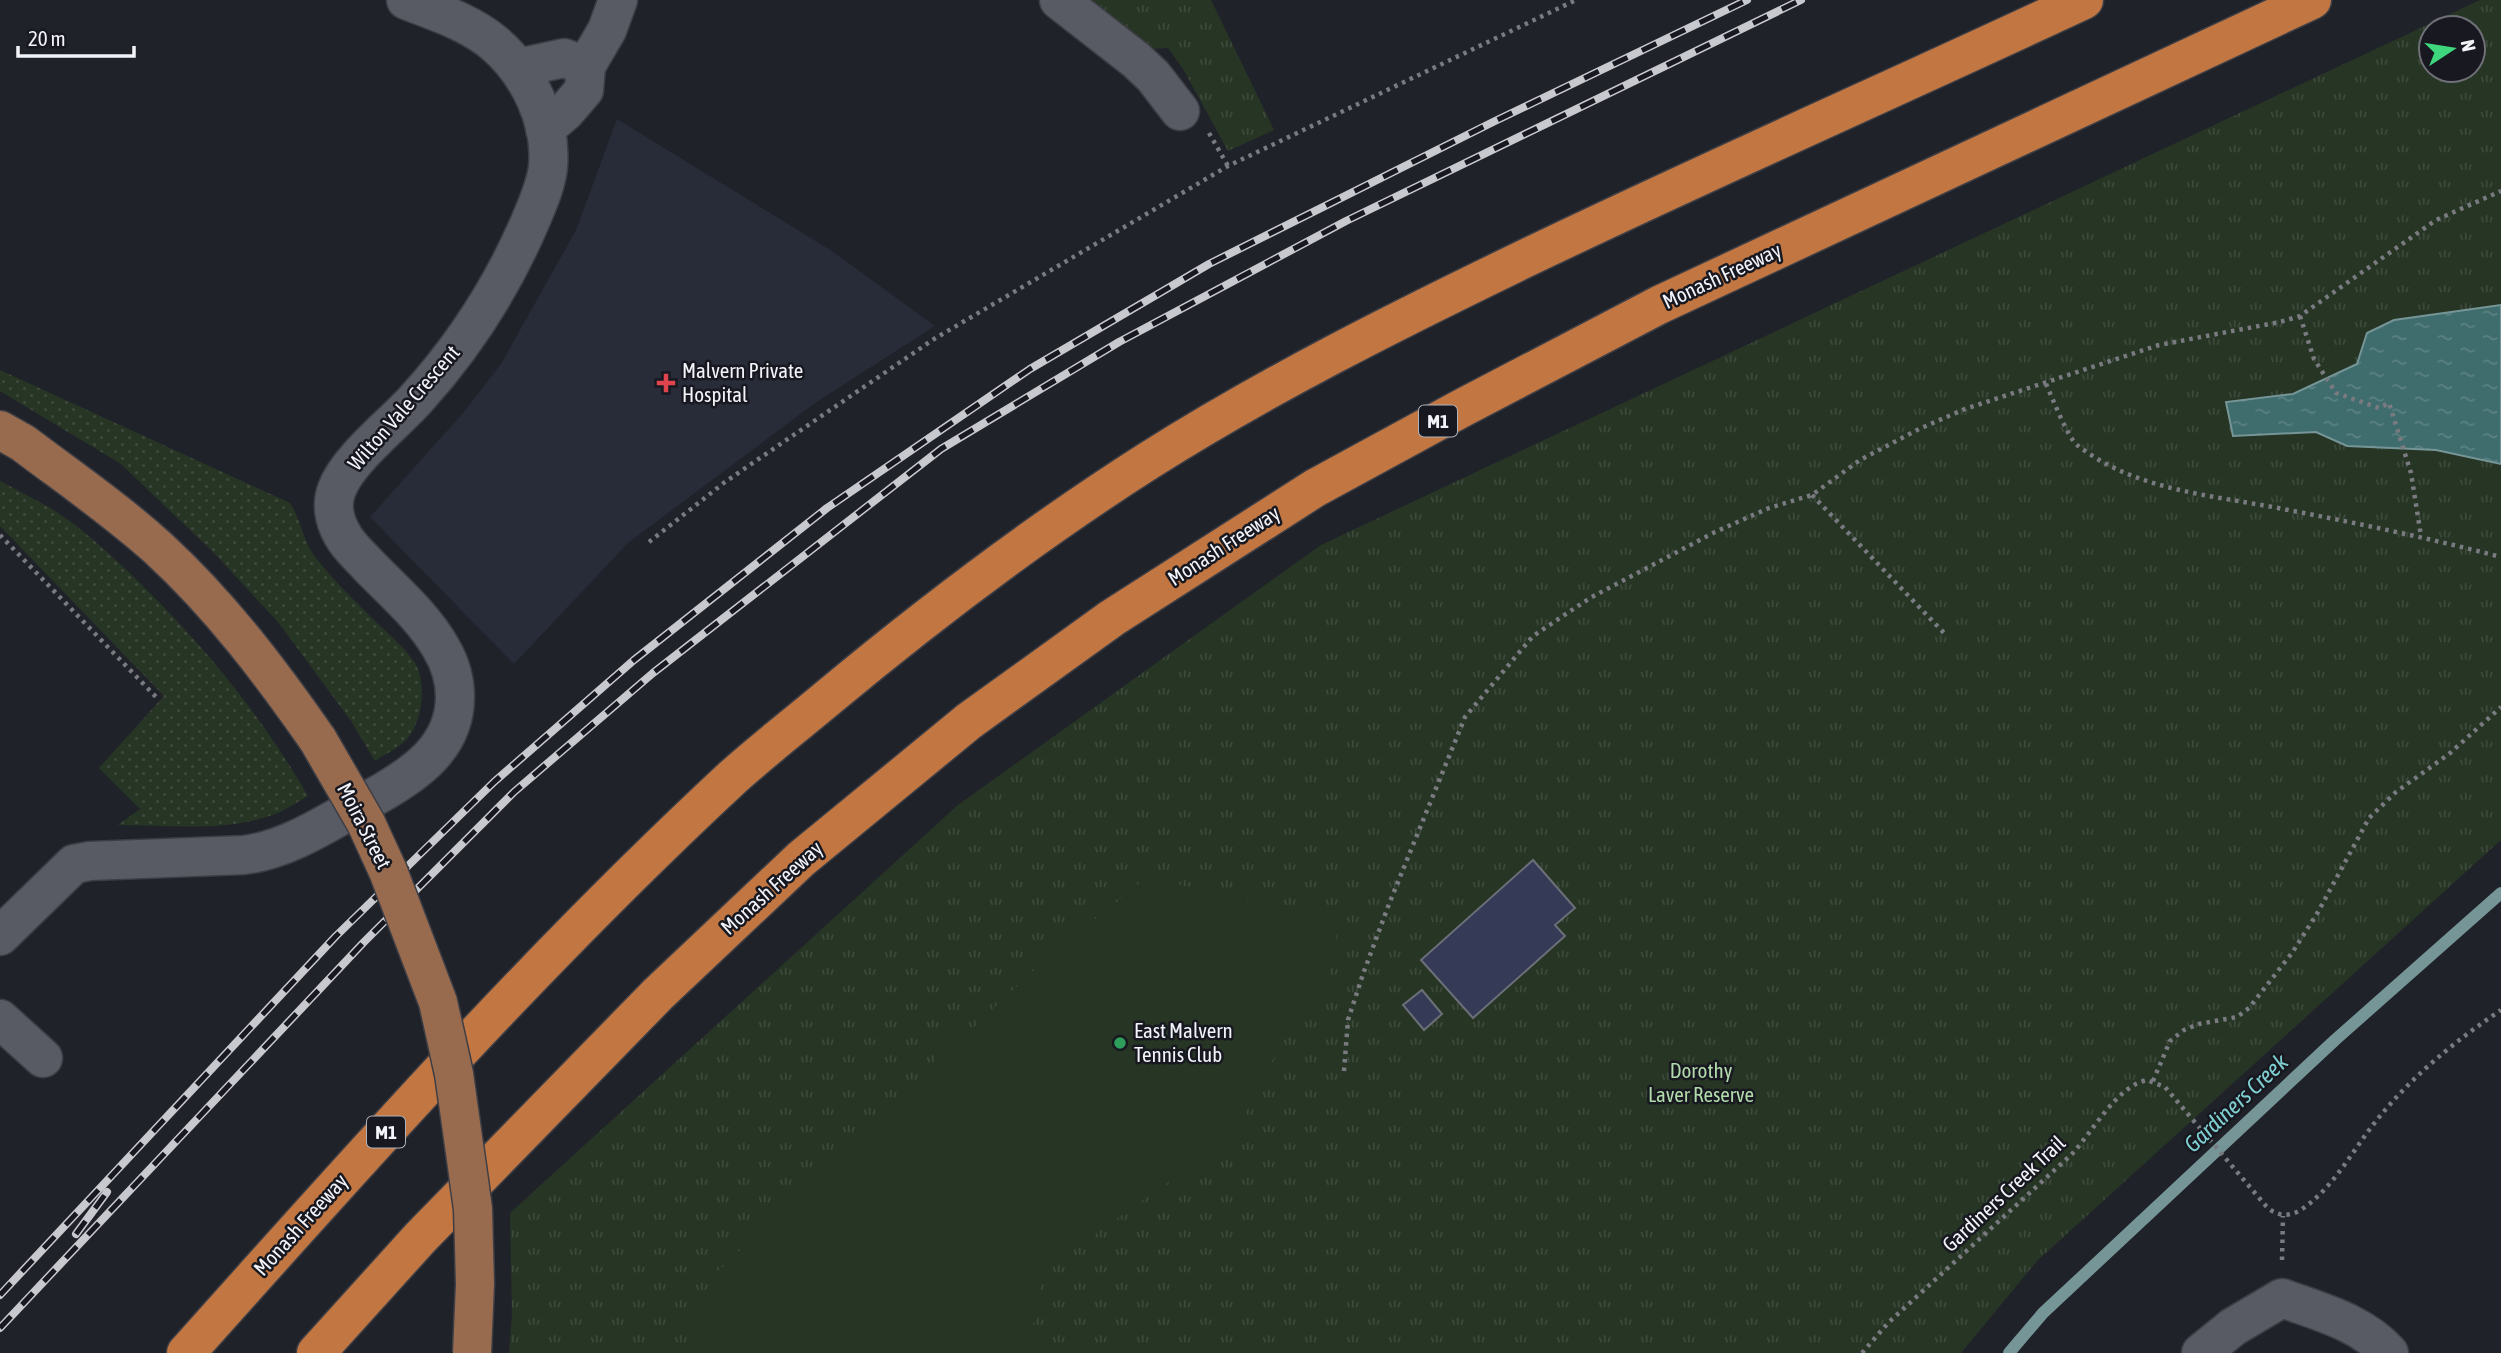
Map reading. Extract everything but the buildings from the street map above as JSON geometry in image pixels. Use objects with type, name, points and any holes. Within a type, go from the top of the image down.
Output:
[{"type":"highway","name":"Monash Freeway","points":[[186,1353],[359,1160],[581,923],[737,774],[900,638],[1046,530],[1149,461],[1208,426],[1279,384],[1416,311],[1606,219],[2084,0]]},
{"type":"highway","name":"Monash Freeway","points":[[316,1353],[420,1238],[658,994],[801,859],[970,721],[1112,618],[1315,488],[1659,305],[2312,0]]},
{"type":"main road","name":"Moira Street","points":[[0,430],[23,443],[157,547],[231,624],[318,740],[366,823],[383,859],[438,1002],[454,1074],[473,1209],[475,1284],[472,1353]]},
{"type":"street","name":"Wilton Vale Crescent","points":[[0,936],[74,864],[261,853],[297,839],[394,786],[423,765],[443,742],[454,713],[455,702],[452,673],[447,659],[418,617],[344,538],[336,522],[333,505],[338,485],[348,471],[445,365],[490,304],[542,190],[548,168],[545,129],[535,97],[518,68],[482,34],[406,0]]},
{"type":"street","points":[[545,129],[566,111],[584,90],[586,66],[607,30],[618,0]]},
{"type":"street","points":[[1059,0],[1136,60],[1153,76],[1180,111]]},
{"type":"street","points":[[518,68],[564,58],[586,66]]},
{"type":"street","points":[[0,1019],[43,1058]]},
{"type":"street","points":[[2201,1353],[2233,1326],[2282,1298],[2344,1321],[2376,1339],[2389,1353]]},
{"type":"path","points":[[649,542],[725,482],[934,339],[1228,166],[1576,0]]},
{"type":"path","points":[[1344,1071],[1348,1020],[1363,974],[1465,717],[1533,636],[1590,598],[1715,531],[1769,508],[1812,495],[1860,460],[1965,409],[2159,345],[2300,316],[2436,220],[2501,191]]},
{"type":"path","points":[[2300,316],[2314,359],[2336,393],[2379,408],[2389,403],[2411,473],[2421,536]]},
{"type":"path","points":[[2046,384],[2074,443],[2117,471],[2183,492],[2234,499],[2421,536],[2501,557]]},
{"type":"path","points":[[1812,495],[1945,634]]},
{"type":"path","points":[[0,535],[157,698]]},
{"type":"path","points":[[2501,707],[2449,754],[2396,792],[2369,818],[2305,933],[2249,1008],[2237,1017],[2199,1024],[2184,1030],[2169,1041],[2153,1080],[2165,1087],[2266,1206],[2277,1215],[2283,1216],[2304,1208],[2330,1184],[2378,1118],[2420,1073],[2468,1032],[2501,1010]]},
{"type":"path","name":"Gardiners Creek Trail","points":[[1862,1353],[1888,1323],[2072,1154],[2121,1093],[2141,1082],[2153,1080]]},
{"type":"shaded area","name":"Malvern Private Hospital","points":[[617,119],[832,251],[935,326],[815,403],[628,543],[514,664],[370,517],[463,413],[501,364],[576,230]]},
{"type":"green space","points":[[1090,0],[1211,0],[1274,130],[1228,151],[1183,69],[1168,48],[1148,49]]},
{"type":"green space","name":"Dorothy Laver Reserve","points":[[2480,0],[2501,0],[2501,840],[2037,1261],[1961,1353],[509,1353],[512,1314],[510,1213],[958,805],[1321,545],[2417,30],[2417,84],[2487,84],[2487,14],[2450,14]]},
{"type":"green space","points":[[0,370],[290,503],[315,557],[415,663],[421,681],[421,703],[416,723],[406,740],[375,761],[351,721],[278,622],[214,553],[121,464],[0,391]]},
{"type":"green space","points":[[0,481],[46,505],[69,521],[145,588],[222,672],[267,732],[308,796],[280,812],[241,823],[200,826],[118,825],[140,809],[99,768],[164,696],[0,526]]},
{"type":"green space","name":"East Malvern Tennis Club","points":[[1140,877],[1345,918],[1337,933],[1322,1009],[1301,1005],[1234,1136],[1044,1270],[1028,1353],[684,1353],[711,1278],[932,1068],[945,1019],[973,1028],[1055,950],[1138,886]]},
{"type":"water","points":[[2501,305],[2501,464],[2436,450],[2347,446],[2316,432],[2233,436],[2226,402],[2293,394],[2357,364],[2367,333],[2394,320]]},
{"type":"waterway","name":"Gardiners Creek","points":[[2009,1353],[2043,1313],[2335,1040],[2501,893]]},
{"type":"railway","points":[[0,1295],[336,936],[494,782],[634,660],[827,508],[1030,369],[1209,264],[1493,122],[1747,0]]},
{"type":"railway","points":[[0,1328],[364,942],[514,792],[653,673],[941,449],[1119,342],[1346,221],[1801,0]]},
{"type":"railway","points":[[76,1234],[107,1192]]},
{"type":"place","name":"Malvern Private Hospital","points":[[666,383]]},
{"type":"place","name":"East Malvern Tennis Club","points":[[1120,1043]]}]
